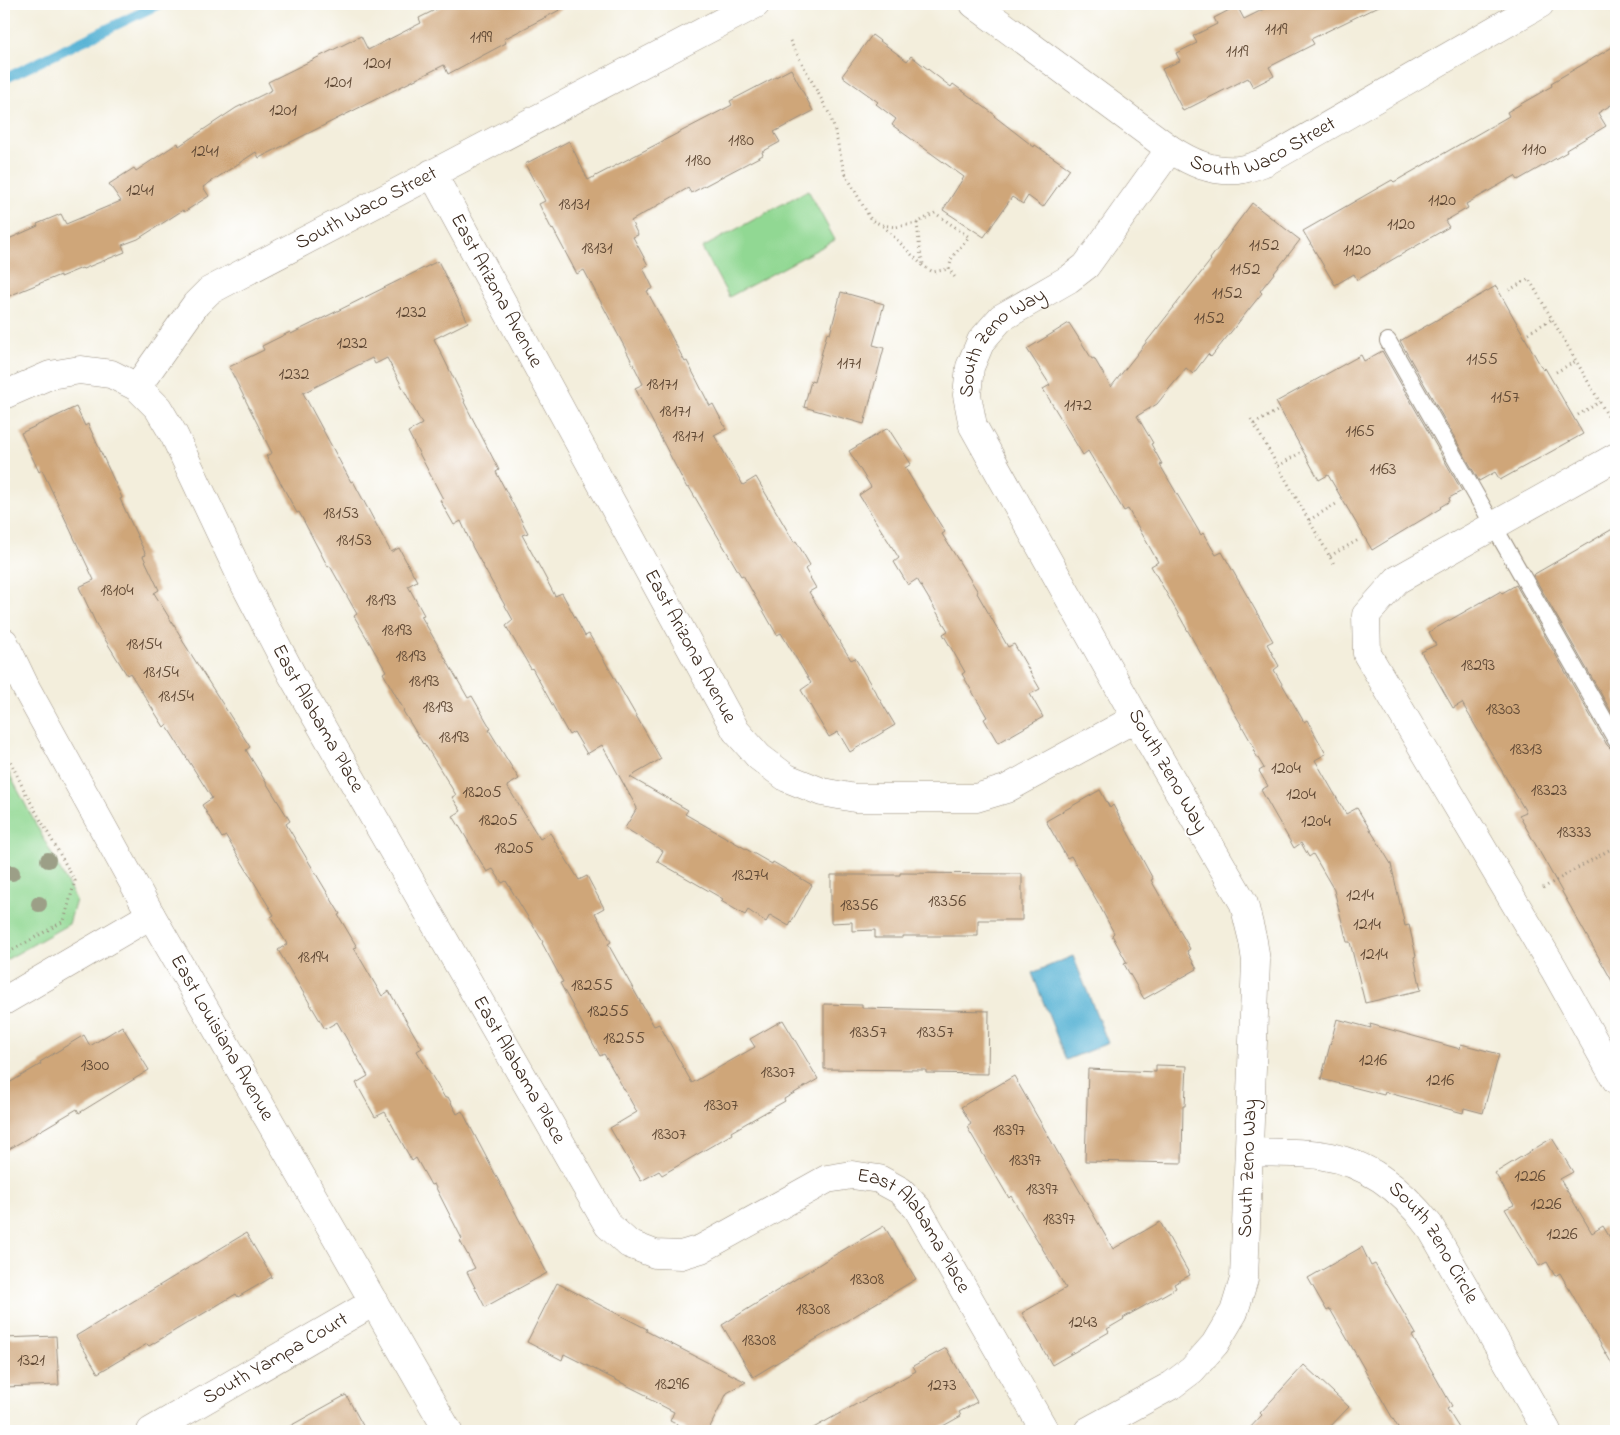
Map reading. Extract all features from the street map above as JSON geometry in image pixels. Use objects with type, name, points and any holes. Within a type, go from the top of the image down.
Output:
[{"type":"street","name":"South Waco Street","points":[[137,387],[196,304],[209,291],[756,4]]},
{"type":"street","name":"South Waco Street","points":[[974,4],[1170,149],[1194,163],[1211,168],[1239,170],[1265,162],[1540,4]]},
{"type":"street","name":"South Zeno Way","points":[[1088,1431],[1172,1385],[1192,1370],[1215,1344],[1234,1312],[1244,1279],[1256,961],[1244,904],[1136,718],[972,426],[967,395],[970,367],[981,341],[1001,318],[1069,279],[1086,266],[1170,149]]},
{"type":"street","name":"East Arizona Avenue","points":[[432,173],[736,731],[759,757],[787,778],[822,792],[855,798],[976,798],[1006,790],[1136,718]]},
{"type":"street","points":[[4,395],[50,375],[80,370],[111,374],[137,387]]},
{"type":"street","name":"East Alabama Place","points":[[137,387],[158,408],[174,435],[245,585],[292,675],[608,1225],[629,1244],[655,1254],[681,1254],[702,1248],[827,1179],[852,1175],[879,1179],[901,1191],[917,1208],[1045,1431]]},
{"type":"street","points":[[1616,457],[1397,580],[1366,615],[1367,654],[1554,969],[1616,1080]]},
{"type":"street","name":"East Louisiana Avenue","points":[[4,642],[26,688],[150,916],[448,1431]]},
{"type":"street","points":[[4,1001],[150,916]]},
{"type":"street","name":"South Zeno Circle","points":[[1250,1152],[1319,1155],[1355,1164],[1388,1182],[1413,1205],[1429,1225],[1547,1431]]},
{"type":"street","name":"South Yampa Court","points":[[151,1431],[374,1302]]},
{"type":"lane","points":[[1388,341],[1616,740]]},
{"type":"path","points":[[790,41],[830,115],[844,171],[871,220],[882,225],[896,227],[917,223],[934,213],[969,237],[952,257],[949,269],[956,279]]},
{"type":"path","points":[[917,223],[923,266]]},
{"type":"path","points":[[882,225],[923,266],[933,272],[949,269]]},
{"type":"path","points":[[1508,290],[1529,279],[1614,426]]},
{"type":"path","points":[[1528,333],[1552,319]]},
{"type":"path","points":[[1556,372],[1576,361]]},
{"type":"path","points":[[1578,415],[1600,402]]},
{"type":"path","points":[[1254,424],[1276,411]]},
{"type":"path","points":[[1251,419],[1334,564]]},
{"type":"path","points":[[1278,466],[1300,453]]},
{"type":"path","points":[[1309,520],[1336,504]]},
{"type":"path","points":[[1330,556],[1360,539]]},
{"type":"path","points":[[4,748],[26,794],[75,881],[64,921],[4,955]]},
{"type":"path","points":[[1543,888],[1616,846]]},
{"type":"green space","points":[[808,190],[835,240],[729,297],[702,248]]},
{"type":"green space","points":[[4,764],[76,900],[69,924],[4,961]]},
{"type":"water","points":[[1073,956],[1108,1043],[1066,1060],[1032,973]]},
{"type":"building","points":[[447,4],[571,4],[504,39],[506,43],[448,74],[444,65],[259,158],[256,152],[203,187],[209,196],[138,239],[122,245],[125,252],[83,269],[60,277],[60,275],[4,298],[4,241],[61,214],[66,224],[121,201],[109,184],[134,168],[136,171],[178,143],[179,146],[236,108],[272,90],[268,82],[361,36],[368,50],[421,23],[419,18]]},
{"type":"building","points":[[1274,4],[1383,4],[1311,39],[1314,44],[1269,67],[1274,76],[1253,87],[1248,78],[1183,111],[1162,69],[1180,61],[1176,53],[1197,43],[1193,36],[1217,24],[1214,18],[1237,6],[1244,19]]},
{"type":"building","points":[[872,35],[907,61],[911,56],[951,87],[953,84],[1034,147],[1035,145],[1070,169],[1043,207],[1028,196],[1023,204],[1012,197],[984,237],[943,210],[964,177],[892,125],[896,119],[876,104],[878,102],[842,76]]},
{"type":"building","points":[[1616,45],[1616,102],[1598,113],[1606,126],[1566,150],[1567,152],[1518,180],[1515,176],[1466,204],[1468,208],[1445,221],[1449,227],[1357,280],[1354,274],[1335,285],[1303,231],[1392,180],[1394,182],[1509,116],[1507,112],[1552,86],[1551,83]]},
{"type":"building","points":[[791,69],[813,111],[774,132],[780,142],[762,152],[763,155],[691,193],[688,188],[631,221],[638,235],[633,237],[648,265],[643,268],[653,288],[647,291],[710,406],[713,404],[726,429],[714,435],[743,485],[756,477],[794,542],[796,541],[810,565],[805,569],[816,588],[809,592],[851,660],[855,658],[895,725],[850,752],[838,732],[829,737],[801,690],[811,683],[781,633],[777,635],[743,575],[741,576],[689,487],[687,488],[635,388],[643,384],[624,346],[584,270],[577,274],[552,230],[539,204],[545,201],[525,164],[569,141],[588,180],[732,105],[730,101]]},
{"type":"building","points":[[1252,203],[1300,240],[1260,291],[1262,293],[1211,357],[1208,354],[1193,374],[1186,368],[1157,404],[1137,416],[1153,443],[1151,444],[1162,464],[1160,465],[1201,535],[1203,533],[1216,555],[1222,552],[1273,641],[1267,644],[1279,666],[1274,670],[1304,722],[1307,720],[1326,754],[1315,760],[1346,814],[1357,808],[1391,864],[1405,926],[1409,925],[1421,990],[1365,1003],[1350,942],[1347,942],[1334,890],[1313,854],[1309,857],[1301,843],[1294,848],[1261,790],[1268,786],[1259,771],[1264,768],[1151,566],[1158,562],[1128,509],[1124,511],[1088,451],[1083,455],[1043,389],[1050,385],[1027,349],[1069,323],[1092,359],[1094,358],[1111,387],[1211,260]]},
{"type":"building","points":[[438,261],[468,322],[434,339],[499,470],[496,472],[528,533],[522,535],[555,596],[562,593],[585,636],[589,634],[661,759],[630,777],[688,810],[685,814],[812,885],[789,926],[770,915],[766,922],[748,910],[745,915],[721,901],[723,899],[657,861],[663,851],[625,828],[637,808],[602,745],[587,754],[574,732],[569,735],[506,626],[513,620],[473,548],[461,521],[454,525],[440,500],[443,499],[408,432],[422,424],[387,358],[375,364],[372,358],[303,393],[391,552],[399,548],[417,581],[408,586],[424,615],[421,616],[468,698],[472,696],[491,729],[489,730],[519,779],[507,786],[540,839],[550,833],[579,880],[587,876],[604,908],[595,913],[611,942],[608,944],[654,1026],[659,1024],[692,1083],[755,1047],[750,1039],[783,1020],[818,1079],[784,1099],[785,1101],[731,1132],[732,1134],[662,1175],[659,1171],[641,1181],[610,1128],[637,1112],[604,1054],[600,1056],[560,983],[563,982],[543,942],[506,881],[502,883],[493,869],[487,872],[453,816],[461,811],[452,797],[456,795],[403,711],[383,673],[386,671],[354,616],[357,614],[330,566],[328,567],[299,512],[297,513],[266,456],[272,453],[229,367],[264,350],[262,346],[290,332],[291,334]]},
{"type":"building","points":[[1496,286],[1543,370],[1545,368],[1583,434],[1500,480],[1495,472],[1479,481],[1400,341]]},
{"type":"building","points":[[841,292],[884,304],[873,345],[884,348],[864,424],[804,407],[811,381],[814,382],[827,333],[830,334]]},
{"type":"building","points":[[1382,351],[1462,491],[1449,498],[1450,501],[1441,508],[1372,550],[1328,475],[1319,480],[1276,402],[1361,355],[1364,361]]},
{"type":"building","points":[[76,407],[85,426],[88,424],[146,555],[143,556],[159,590],[154,593],[250,747],[246,750],[290,821],[286,824],[340,914],[338,915],[357,947],[354,948],[382,996],[389,991],[422,1048],[417,1051],[445,1098],[448,1097],[457,1114],[462,1111],[547,1273],[485,1307],[467,1272],[475,1268],[460,1241],[462,1239],[434,1184],[431,1185],[416,1158],[412,1161],[385,1112],[375,1117],[356,1083],[368,1076],[337,1022],[325,1029],[278,950],[287,944],[271,917],[274,915],[226,836],[222,838],[202,805],[212,798],[166,725],[164,727],[130,673],[127,675],[98,628],[79,587],[94,580],[42,470],[39,472],[21,433]]},
{"type":"building","points":[[888,428],[911,464],[905,468],[945,532],[942,534],[978,592],[1008,647],[1014,644],[1040,689],[1030,694],[1043,717],[998,743],[984,719],[987,717],[962,674],[965,672],[943,634],[948,631],[917,579],[908,585],[894,562],[899,558],[859,495],[871,487],[849,451]]},
{"type":"building","points":[[1616,527],[1616,720],[1533,575]]},
{"type":"building","points":[[1516,585],[1607,745],[1611,749],[1616,750],[1616,988],[1519,815],[1526,812],[1462,703],[1453,708],[1421,652],[1436,645],[1429,632],[1501,591],[1502,593]]},
{"type":"building","points":[[1100,790],[1110,808],[1113,805],[1153,879],[1151,880],[1190,949],[1187,951],[1197,969],[1144,999],[1124,964],[1127,963],[1097,901],[1071,856],[1067,858],[1046,821]]},
{"type":"building","points":[[900,873],[1022,874],[1022,920],[978,920],[978,936],[903,936],[903,938],[875,938],[875,930],[852,931],[852,922],[831,923],[831,875],[900,875]]},
{"type":"building","points":[[824,1004],[862,1005],[862,1008],[989,1011],[988,1074],[926,1073],[926,1070],[824,1069]]},
{"type":"building","points":[[1337,1019],[1371,1028],[1370,1024],[1460,1049],[1461,1044],[1499,1054],[1483,1113],[1464,1108],[1463,1113],[1385,1092],[1384,1095],[1321,1079]]},
{"type":"building","points":[[122,1026],[149,1070],[79,1113],[77,1109],[4,1152],[4,1086],[84,1035],[90,1046]]},
{"type":"building","points":[[1156,1065],[1187,1066],[1185,1106],[1183,1106],[1182,1163],[1085,1161],[1088,1069],[1156,1072]]},
{"type":"building","points":[[1014,1076],[1113,1249],[1160,1222],[1190,1275],[1174,1284],[1176,1288],[1107,1329],[1109,1332],[1052,1365],[1022,1313],[1066,1288],[967,1127],[971,1124],[961,1107]]},
{"type":"building","points":[[1552,1138],[1573,1172],[1560,1179],[1592,1233],[1603,1226],[1616,1248],[1616,1371],[1560,1273],[1555,1276],[1547,1262],[1539,1266],[1505,1209],[1514,1205],[1495,1173]]},
{"type":"building","points":[[884,1226],[916,1279],[753,1377],[722,1325]]},
{"type":"building","points":[[246,1233],[272,1277],[238,1297],[236,1294],[149,1346],[147,1344],[98,1373],[76,1336]]},
{"type":"building","points":[[1362,1247],[1371,1266],[1375,1264],[1416,1334],[1412,1336],[1452,1406],[1447,1409],[1461,1431],[1400,1431],[1330,1309],[1327,1311],[1308,1278]]},
{"type":"building","points":[[557,1283],[746,1382],[727,1393],[708,1431],[690,1431],[670,1421],[674,1412],[647,1398],[648,1396],[564,1354],[562,1360],[527,1342]]},
{"type":"building","points":[[56,1336],[59,1385],[4,1387],[4,1338]]},
{"type":"building","points":[[946,1348],[977,1402],[959,1412],[961,1416],[934,1431],[808,1431],[916,1371],[913,1366]]},
{"type":"building","points":[[1304,1365],[1349,1407],[1326,1431],[1247,1431],[1262,1415],[1260,1413]]},
{"type":"building","points":[[346,1395],[366,1431],[281,1431]]},
{"type":"waterway","points":[[4,79],[159,4]]}]
